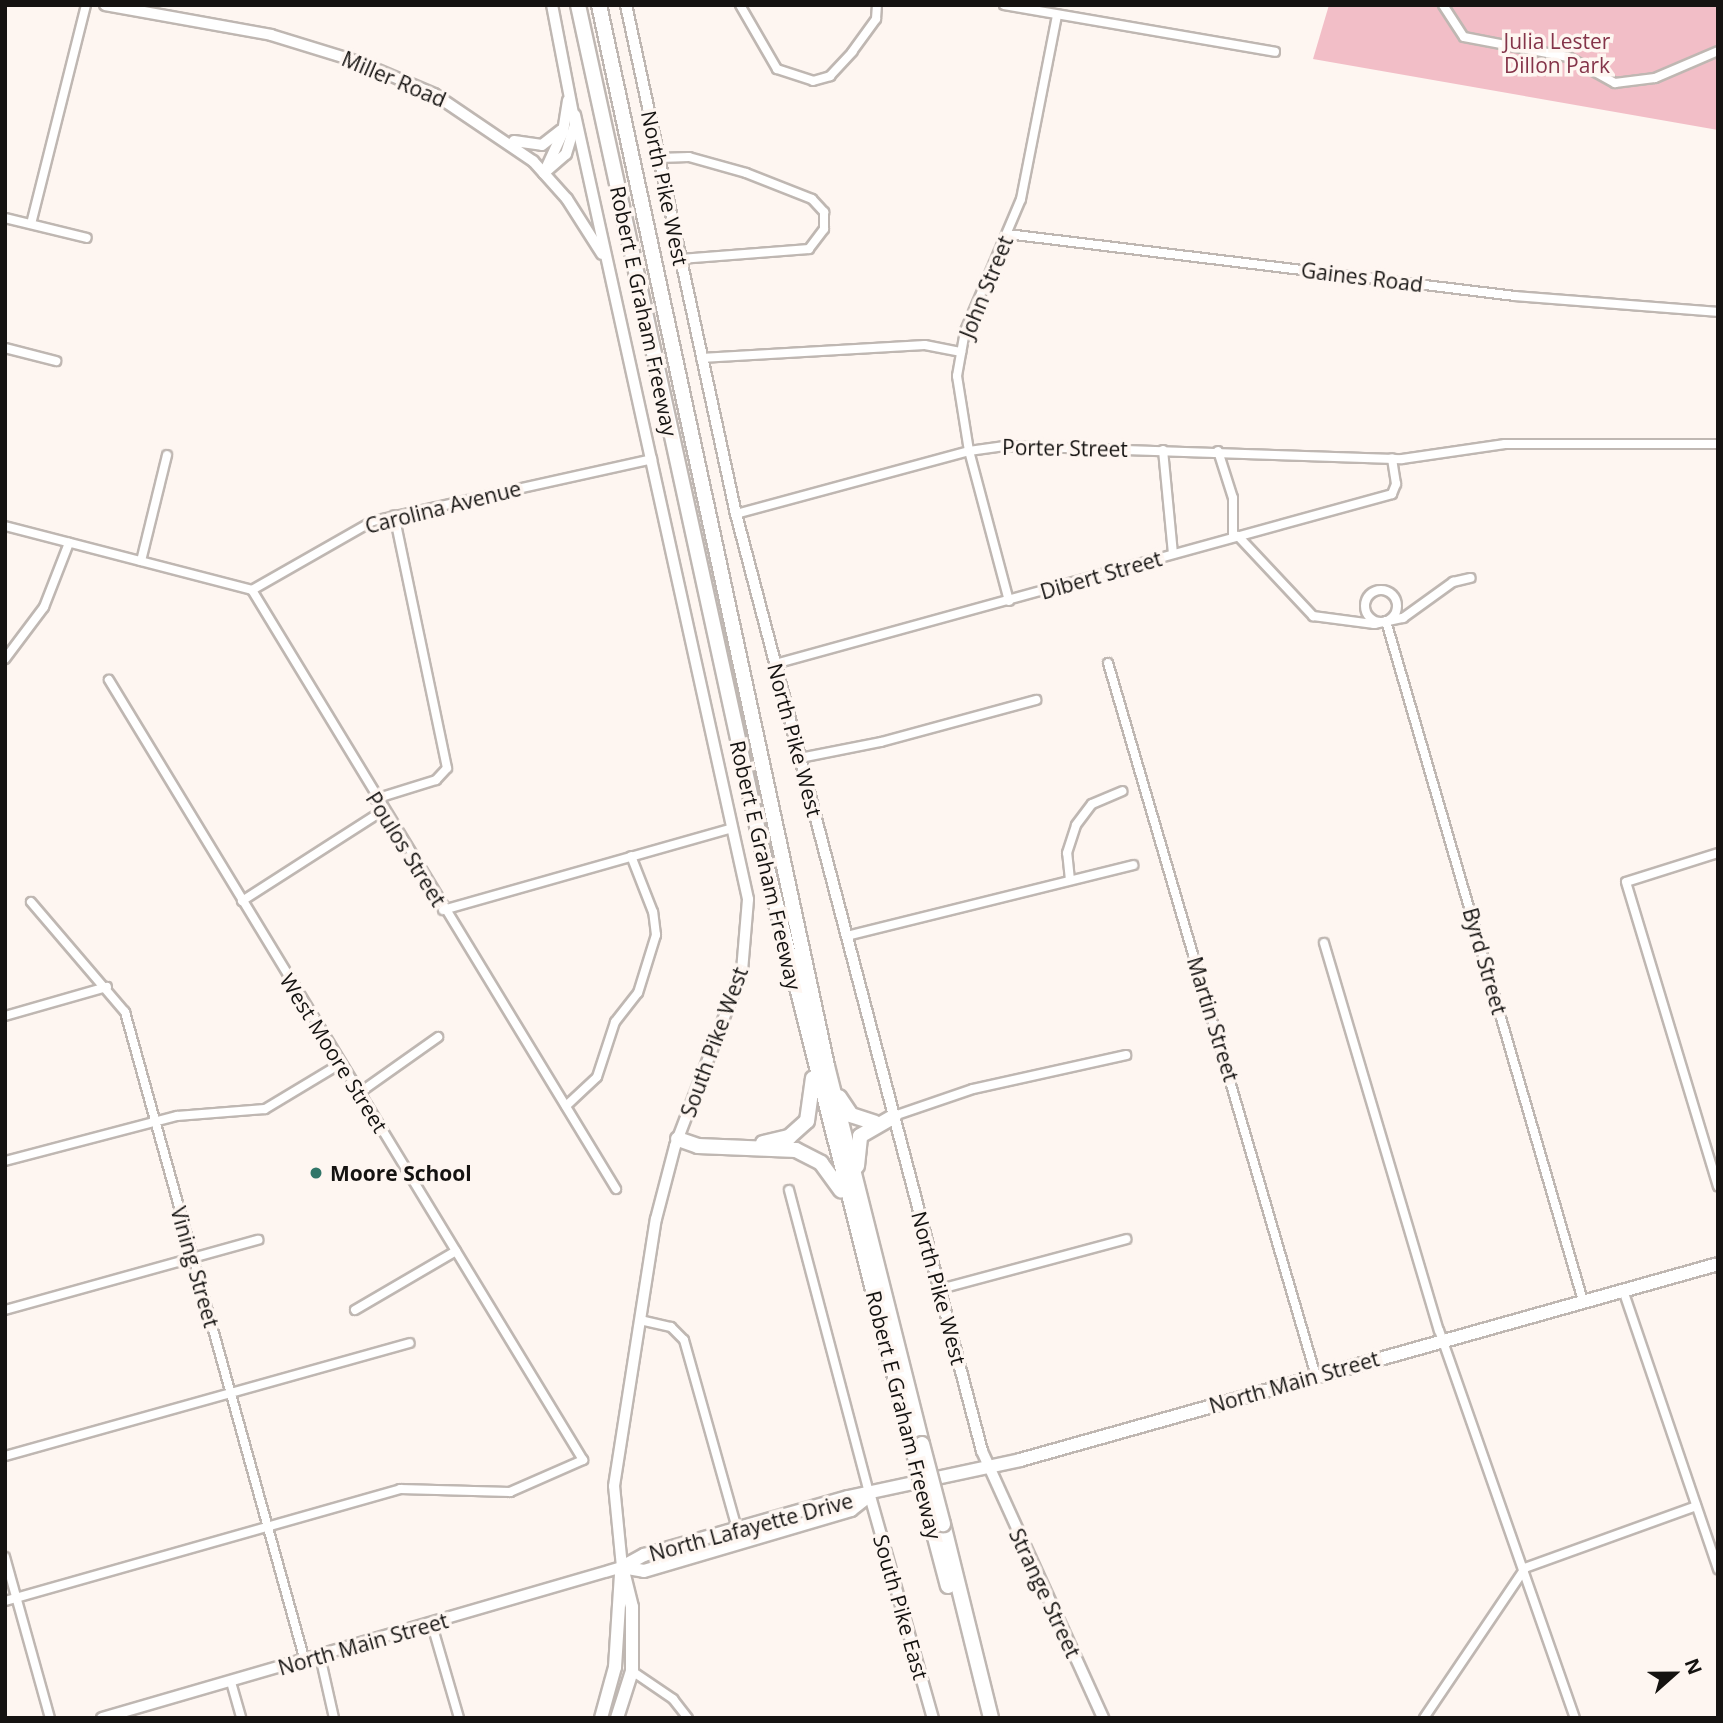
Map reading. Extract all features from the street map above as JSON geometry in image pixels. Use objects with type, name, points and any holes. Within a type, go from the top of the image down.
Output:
[{"type":"highway","name":"Robert E Graham Freeway","points":[[578,5],[820,1065],[978,1685],[983,1718]]},
{"type":"highway","name":"Robert E Graham Freeway","points":[[599,5],[820,1065]]},
{"type":"highway","points":[[820,1065],[846,1110],[875,1124]]},
{"type":"highway","points":[[727,1148],[789,1137],[807,1121],[820,1065]]},
{"type":"highway","points":[[857,1210],[858,1143],[875,1124],[894,1116]]},
{"type":"highway","points":[[678,1139],[727,1148],[808,1154],[832,1176],[857,1210]]},
{"type":"highway","name":"Robert E Graham Freeway","points":[[978,1685],[991,1718]]},
{"type":"main road","name":"Miller Road","points":[[105,5],[251,31],[359,62],[434,93],[503,137],[544,173],[587,228],[611,273]]},
{"type":"main road","points":[[544,173],[566,154],[575,115],[552,5]]},
{"type":"main road","name":"North Pike West","points":[[625,5],[736,514],[988,1468]]},
{"type":"main road","points":[[544,173],[565,125],[569,91]]},
{"type":"main road","name":"South Pike West","points":[[575,115],[652,459],[730,829],[748,898],[749,936],[743,971],[678,1139],[656,1219],[614,1486],[622,1567]]},
{"type":"main road","points":[[503,137],[538,146],[565,125]]},
{"type":"main road","name":"North Main Street","points":[[870,1496],[988,1468],[1718,1264]]},
{"type":"main road","name":"Strange Street","points":[[988,1468],[1103,1718]]},
{"type":"main road","points":[[601,1718],[615,1667],[622,1567],[644,1571],[851,1510],[870,1496]]},
{"type":"main road","name":"North Lafayette Drive","points":[[617,1718],[632,1671],[632,1607],[622,1567],[644,1555],[737,1528],[848,1497],[870,1496]]},
{"type":"main road","name":"South Pike East","points":[[870,1496],[933,1718]]},
{"type":"main road","name":"North Main Street","points":[[102,1718],[432,1625],[622,1567]]},
{"type":"street","points":[[31,224],[86,5]]},
{"type":"street","points":[[740,5],[776,69],[813,81],[831,76],[852,52],[876,19],[877,5]]},
{"type":"street","points":[[1004,5],[1275,52]]},
{"type":"street","points":[[1443,5],[1464,37],[1567,57],[1615,83],[1654,78],[1718,51]]},
{"type":"street","name":"John Street","points":[[1009,601],[969,451],[957,376],[961,352],[1007,234],[1032,151],[1058,15]]},
{"type":"street","points":[[659,158],[689,156],[746,173],[812,199],[824,212],[824,229],[809,250],[680,259]]},
{"type":"street","points":[[5,218],[87,238]]},
{"type":"street","name":"Gaines Road","points":[[1007,234],[1515,296],[1718,312]]},
{"type":"street","points":[[701,358],[925,345],[961,352]]},
{"type":"street","points":[[5,348],[56,361]]},
{"type":"street","name":"Porter Street","points":[[736,514],[969,451],[1005,446],[1402,459],[1531,443],[1718,444]]},
{"type":"street","points":[[1163,450],[1173,554]]},
{"type":"street","points":[[1218,451],[1233,498],[1236,537],[1313,616],[1386,621],[1403,618],[1453,582],[1471,578]]},
{"type":"street","points":[[141,561],[167,455]]},
{"type":"street","name":"Dibert Street","points":[[775,664],[1392,494],[1396,484],[1392,458]]},
{"type":"street","name":"Carolina Avenue","points":[[251,590],[355,528],[394,515],[652,459]]},
{"type":"street","points":[[375,799],[436,780],[447,768],[394,515]]},
{"type":"street","points":[[5,526],[251,590]]},
{"type":"street","points":[[5,659],[44,607],[69,542]]},
{"type":"street","name":"Poulos Street","points":[[251,590],[382,811],[616,1189]]},
{"type":"street","name":"Byrd Street","points":[[1386,621],[1396,613],[1398,603],[1389,591],[1376,590],[1366,600],[1366,612],[1386,621],[1583,1301]]},
{"type":"street","name":"Martin Street","points":[[1108,663],[1316,1376]]},
{"type":"street","name":"West Moore Street","points":[[109,680],[583,1460],[520,1490],[408,1487],[269,1528]]},
{"type":"street","points":[[800,758],[881,742],[1036,701]]},
{"type":"street","points":[[1070,880],[1066,853],[1076,825],[1092,804],[1122,791]]},
{"type":"street","points":[[242,901],[382,811]]},
{"type":"street","points":[[443,909],[730,829]]},
{"type":"street","points":[[1718,853],[1626,882],[1718,1185]]},
{"type":"street","points":[[566,1106],[597,1077],[615,1022],[638,993],[656,935],[653,912],[631,856]]},
{"type":"street","points":[[847,936],[1133,865]]},
{"type":"street","name":"Vining Street","points":[[31,902],[107,987],[125,1012],[305,1661]]},
{"type":"street","points":[[1324,943],[1444,1340],[1575,1718]]},
{"type":"street","points":[[5,1016],[107,987]]},
{"type":"street","points":[[359,1093],[438,1037]]},
{"type":"street","points":[[894,1116],[973,1089],[1126,1055]]},
{"type":"street","points":[[5,1161],[154,1121],[203,1111],[265,1109],[340,1064]]},
{"type":"street","points":[[789,1190],[870,1496]]},
{"type":"street","points":[[940,1289],[1126,1239]]},
{"type":"street","points":[[5,1310],[258,1240]]},
{"type":"street","points":[[355,1310],[456,1251]]},
{"type":"street","points":[[1623,1290],[1718,1569]]},
{"type":"street","points":[[640,1320],[671,1327],[684,1340],[737,1528]]},
{"type":"street","points":[[5,1456],[410,1343]]},
{"type":"street","points":[[1424,1718],[1525,1568],[1696,1506]]},
{"type":"street","points":[[5,1601],[269,1528]]},
{"type":"street","points":[[5,1557],[50,1718]]},
{"type":"street","points":[[432,1625],[459,1718]]},
{"type":"street","points":[[320,1656],[334,1718]]},
{"type":"street","points":[[632,1671],[673,1699],[688,1718]]},
{"type":"street","points":[[230,1682],[241,1718]]},
{"type":"green space","name":"Julia Lester Dillon Park","points":[[1329,5],[1718,5],[1718,130],[1313,59]]},
{"type":"place","name":"Moore School","points":[[316,1173]]}]
